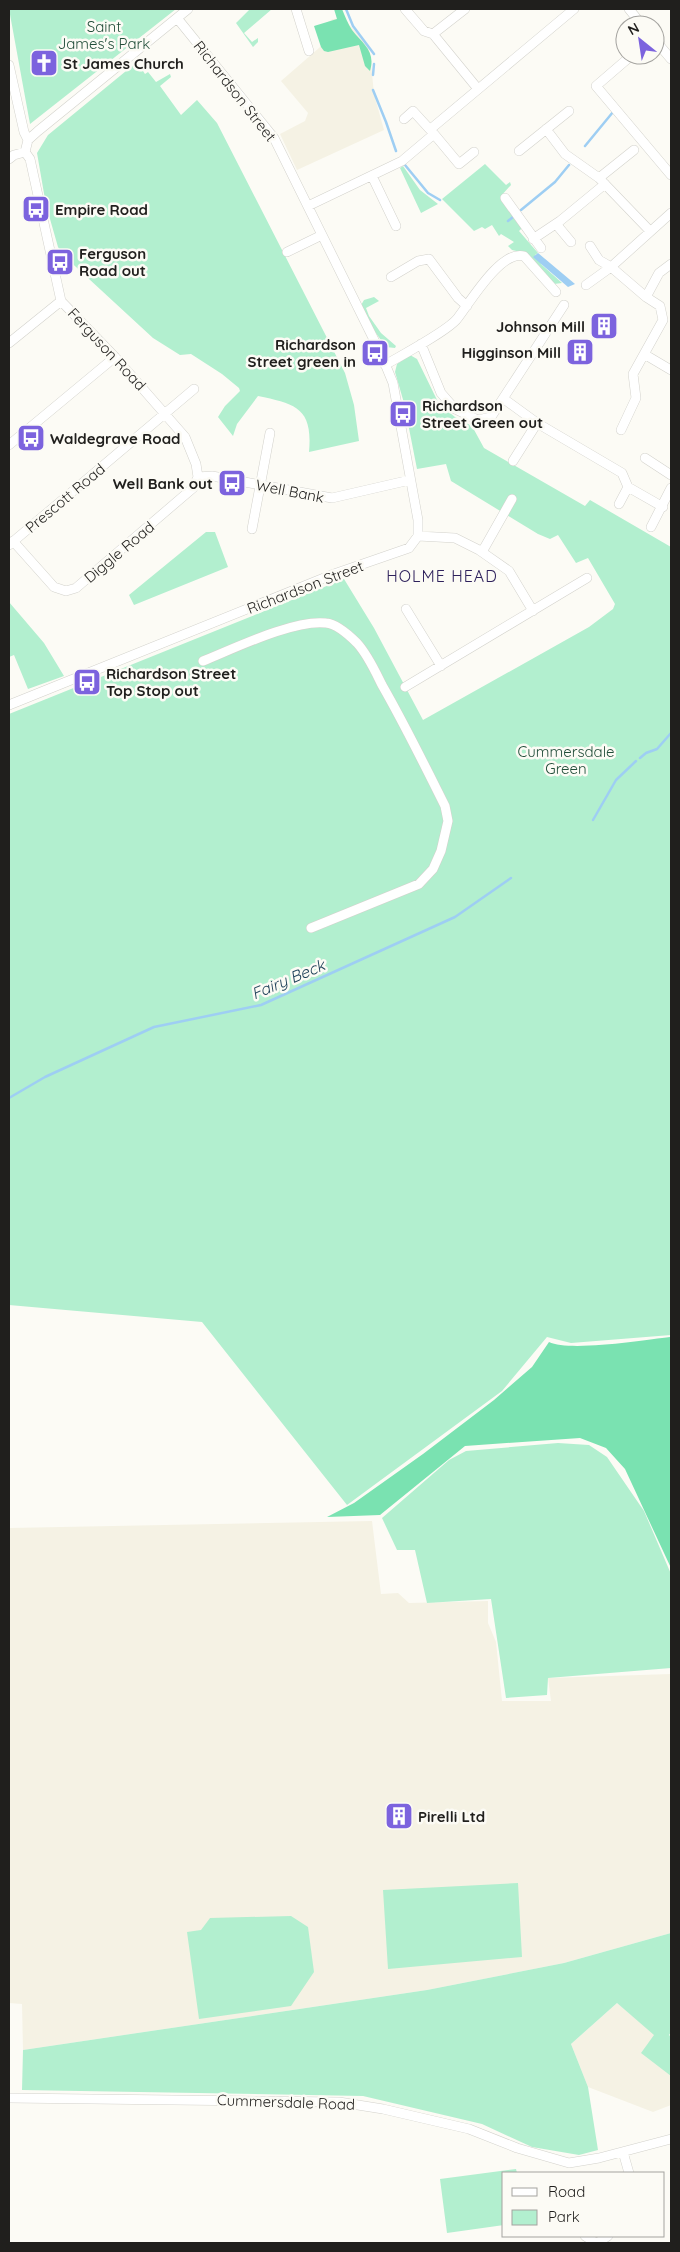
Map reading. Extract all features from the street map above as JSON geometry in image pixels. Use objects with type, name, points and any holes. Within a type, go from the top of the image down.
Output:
[{"type":"street","points":[[9,159],[14,155],[25,152],[28,140],[188,9]]},
{"type":"street","points":[[296,9],[309,51]]},
{"type":"street","points":[[405,9],[424,31],[433,34],[478,90]]},
{"type":"street","points":[[433,34],[464,9]]},
{"type":"street","points":[[308,206],[402,161],[478,90],[574,9]]},
{"type":"street","name":"Richardson Street","points":[[9,706],[334,574],[409,548],[418,536],[418,520],[393,383],[385,365],[274,138],[177,18]]},
{"type":"street","points":[[9,65],[11,81],[24,132],[28,140]]},
{"type":"street","points":[[620,65],[596,86],[671,175]]},
{"type":"street","points":[[404,119],[413,111],[433,131],[459,164],[474,152]]},
{"type":"street","points":[[519,151],[569,111]]},
{"type":"street","points":[[546,129],[565,154],[602,181],[650,231]]},
{"type":"street","points":[[533,239],[556,224],[634,150]]},
{"type":"street","name":"Ferguson Road","points":[[25,152],[30,159],[61,301],[166,414],[191,449],[198,476]]},
{"type":"street","points":[[372,176],[396,226]]},
{"type":"street","points":[[505,198],[541,248]]},
{"type":"street","points":[[586,285],[611,267],[671,212]]},
{"type":"street","points":[[556,224],[571,242]]},
{"type":"street","points":[[287,252],[322,235]]},
{"type":"street","points":[[590,246],[599,260],[611,267],[646,297],[660,306],[664,320],[633,374],[636,398],[621,430]]},
{"type":"street","points":[[385,365],[454,322],[488,276],[511,258],[520,255],[530,261],[556,292]]},
{"type":"street","points":[[391,277],[418,261],[429,259],[458,298],[467,306]]},
{"type":"street","points":[[646,297],[659,273],[671,264]]},
{"type":"street","points":[[9,341],[61,301]]},
{"type":"street","points":[[421,344],[441,393],[455,409],[478,420],[491,417],[564,305]]},
{"type":"street","points":[[644,354],[671,370]]},
{"type":"street","points":[[9,445],[115,357]]},
{"type":"street","name":"Prescott Road","points":[[11,543],[194,390]]},
{"type":"street","points":[[504,399],[537,423],[622,473],[628,488],[663,507]]},
{"type":"street","points":[[513,461],[537,423]]},
{"type":"street","points":[[252,529],[270,433]]},
{"type":"street","points":[[645,458],[671,475]]},
{"type":"street","name":"Well Bank","points":[[198,476],[212,476],[332,498],[410,480]]},
{"type":"street","name":"Diggle Road","points":[[11,543],[54,587],[66,591],[76,588],[193,488],[198,476]]},
{"type":"street","points":[[619,504],[628,488]]},
{"type":"street","points":[[651,527],[663,507],[671,488]]},
{"type":"street","points":[[482,552],[512,499]]},
{"type":"street","points":[[418,536],[455,538],[482,552],[509,571],[533,611]]},
{"type":"street","points":[[405,687],[587,578]]},
{"type":"street","points":[[406,609],[440,666]]},
{"type":"street","points":[[203,661],[272,633],[297,626],[326,623],[340,628],[357,643],[366,656],[404,723],[445,806],[448,821],[441,851],[433,869],[419,884],[311,928]]},
{"type":"street","name":"Cummersdale Road","points":[[9,2098],[339,2102],[383,2109],[452,2125],[517,2148],[569,2163],[623,2152],[671,2139]]},
{"type":"street","points":[[623,2152],[629,2172]]},
{"type":"shaded area","points":[[343,18],[367,44],[370,53],[374,94],[384,130],[297,170],[280,134],[305,121],[308,113],[281,81],[321,46],[317,28],[333,19]]},
{"type":"shaded area","points":[[372,1521],[381,1594],[398,1593],[409,1603],[488,1601],[488,1623],[496,1642],[502,1701],[551,1701],[548,1678],[671,1674],[671,1933],[564,1963],[427,1990],[23,2050],[22,2004],[9,2003],[9,1528]]},
{"type":"shaded area","points":[[617,2003],[671,2048],[671,2105],[653,2112],[588,2087],[571,2044]]},
{"type":"green space","name":"Saint James's Park","points":[[9,9],[176,9],[30,124]]},
{"type":"green space","points":[[250,9],[272,9],[244,33],[252,42],[258,38],[258,42],[253,47],[236,23]]},
{"type":"green space","points":[[334,9],[342,9],[352,30],[370,53],[370,71],[365,66],[359,45],[328,52],[324,51],[321,47],[314,26],[337,19]]},
{"type":"green space","points":[[137,62],[145,74],[148,72],[156,82],[170,74],[171,77],[160,86],[181,115],[197,100],[217,123],[345,373],[354,405],[359,441],[309,452],[310,437],[308,426],[305,417],[299,410],[283,402],[258,396],[237,424],[233,436],[218,417],[225,406],[240,391],[239,388],[222,374],[191,354],[180,355],[153,338],[63,255],[58,247],[46,205],[37,153],[48,135]]},
{"type":"green space","points":[[485,164],[506,185],[510,182],[511,185],[500,197],[522,228],[519,231],[538,253],[535,255],[542,265],[562,283],[554,284],[525,253],[512,250],[508,246],[514,242],[501,234],[499,236],[492,225],[485,229],[482,227],[474,231],[442,199]]},
{"type":"green space","points":[[403,166],[420,190],[438,204],[421,213],[400,168]]},
{"type":"green space","points":[[374,297],[379,301],[366,308],[369,316],[381,333],[396,346],[395,348],[386,347],[360,307],[364,300]]},
{"type":"green space","name":"Cummersdale Green","points":[[410,355],[417,359],[439,404],[455,417],[472,426],[484,448],[585,506],[590,500],[671,547],[671,1335],[571,1343],[547,1337],[502,1391],[347,1505],[202,1322],[9,1305],[9,714],[344,579],[374,628],[423,720],[589,627],[613,609],[615,604],[588,558],[576,563],[558,535],[550,539],[538,534],[451,481],[446,464],[417,469],[404,403],[395,372],[397,364]]},
{"type":"green space","points":[[206,532],[215,532],[228,567],[134,605],[129,595]]},
{"type":"green space","points":[[9,602],[44,643],[64,676],[28,689],[14,655],[9,657]]},
{"type":"green space","points":[[670,1337],[671,1568],[625,1469],[606,1448],[580,1438],[465,1446],[380,1515],[327,1517],[354,1503],[494,1400],[532,1367],[549,1342],[559,1345],[589,1346]]},
{"type":"green space","points":[[558,1443],[589,1445],[607,1457],[644,1511],[671,1574],[671,1668],[548,1678],[547,1695],[506,1698],[491,1599],[427,1603],[415,1550],[397,1550],[382,1518],[449,1460],[466,1451]]},
{"type":"green space","points":[[518,1883],[522,1957],[388,1969],[383,1890]]},
{"type":"green space","points":[[291,1916],[308,1927],[314,1972],[291,2006],[199,2019],[187,1932],[201,1930],[210,1918]]},
{"type":"green space","points":[[671,1933],[671,2032],[669,2035],[671,2037],[671,2076],[641,2053],[654,2035],[617,2003],[571,2044],[588,2087],[598,2150],[579,2155],[532,2147],[482,2124],[363,2096],[22,2090],[23,2050],[427,1990],[564,1963]]},
{"type":"green space","points":[[516,2169],[517,2172],[502,2172],[502,2225],[447,2233],[440,2179]]},
{"type":"water","points":[[538,253],[575,284],[568,287],[533,257]]},
{"type":"waterway","points":[[346,9],[353,26],[374,54]]},
{"type":"waterway","points":[[373,75],[374,64]]},
{"type":"waterway","points":[[373,90],[396,151]]},
{"type":"waterway","points":[[585,146],[613,112]]},
{"type":"waterway","points":[[405,165],[428,193],[440,200]]},
{"type":"waterway","points":[[521,210],[555,182],[569,165]]},
{"type":"waterway","points":[[508,221],[513,217]]},
{"type":"waterway","name":"Fairy Beck","points":[[640,758],[646,753],[657,749],[671,733]]},
{"type":"waterway","name":"Fairy Beck","points":[[593,820],[616,780],[636,761]]},
{"type":"waterway","name":"Fairy Beck","points":[[9,1098],[45,1077],[154,1027],[261,1005],[455,917],[511,878]]},
{"type":"place","name":"St James Church","points":[[44,63]]},
{"type":"place","name":"Empire Road","points":[[36,209]]},
{"type":"place","name":"Ferguson Road out","points":[[60,262]]},
{"type":"place","name":"Johnson Mill","points":[[604,326]]},
{"type":"place","name":"Higginson Mill","points":[[580,352]]},
{"type":"place","name":"Richardson Street green in","points":[[375,353]]},
{"type":"place","name":"Richardson Street Green out","points":[[403,414]]},
{"type":"place","name":"Waldegrave Road","points":[[31,438]]},
{"type":"place","name":"Well Bank out","points":[[232,483]]},
{"type":"place","name":"Richardson Street Top Stop out","points":[[87,682]]},
{"type":"place","name":"Pirelli Ltd","points":[[399,1816]]},
{"type":"district","name":"HOLME HEAD","points":[[442,576]]}]
